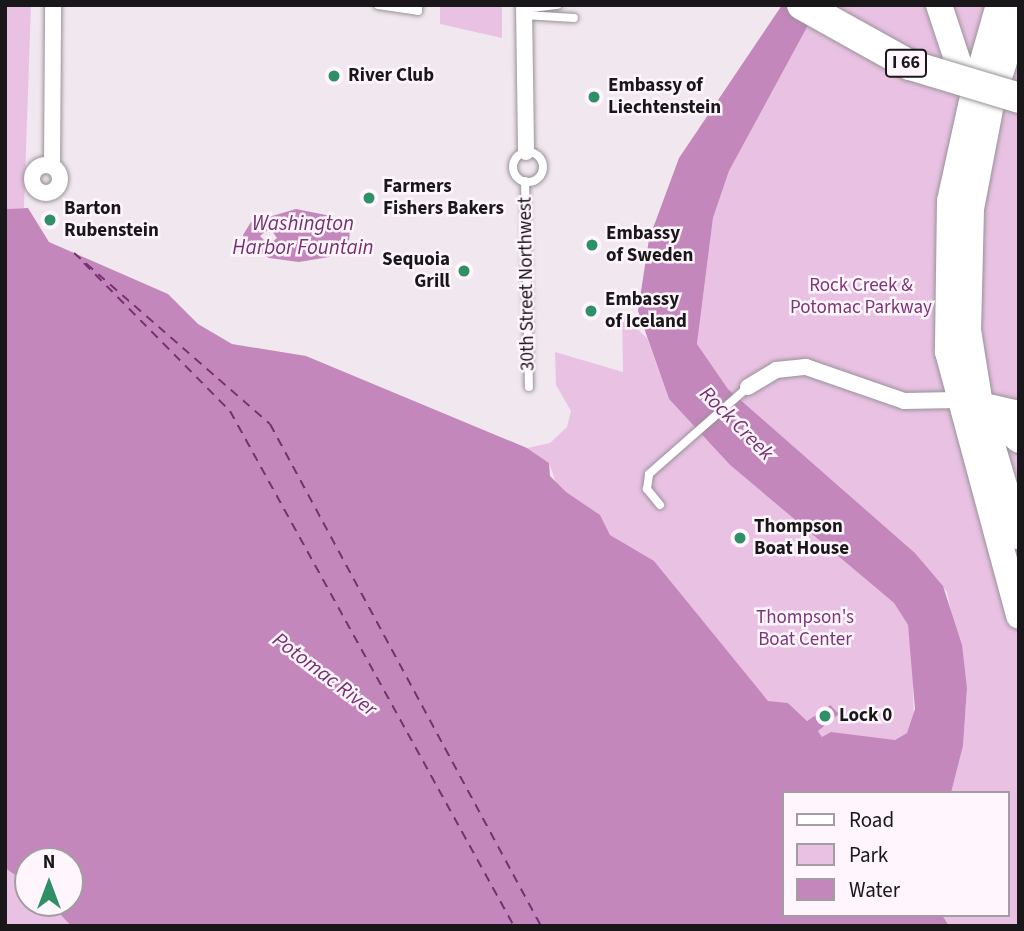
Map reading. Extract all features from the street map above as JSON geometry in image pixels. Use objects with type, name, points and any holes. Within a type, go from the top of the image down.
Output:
[{"type":"highway","name":"I 66","points":[[802,5],[918,69],[983,89]]},
{"type":"main road","points":[[939,5],[983,89]]},
{"type":"main road","points":[[999,5],[983,89],[967,268],[968,403],[1018,526]]},
{"type":"main road","points":[[1019,13],[963,131],[946,278],[968,403],[1019,616]]},
{"type":"main road","points":[[968,403],[1019,414]]},
{"type":"main road","points":[[968,403],[1019,440]]},
{"type":"street","points":[[52,166],[53,5]]},
{"type":"street","name":"30th Street Northwest","points":[[524,10],[526,152]]},
{"type":"street","points":[[748,387],[776,370],[806,367],[904,401],[968,403]]},
{"type":"lane","points":[[378,5],[418,11],[418,5]]},
{"type":"lane","points":[[524,10],[558,5]]},
{"type":"lane","points":[[524,10],[574,18]]},
{"type":"lane","name":"30th Street Northwest","points":[[525,181],[538,178],[543,165],[526,152],[513,165],[525,181],[529,387]]},
{"type":"lane","points":[[660,505],[648,489],[649,474],[748,387]]},
{"type":"green space","points":[[5,5],[31,5],[24,208],[5,209]]},
{"type":"green space","points":[[440,5],[502,5],[502,38],[440,24]]},
{"type":"green space","name":"Rock Creek & Potomac Parkway","points":[[819,5],[1019,5],[1019,926],[949,926],[943,917],[1010,917],[1010,791],[952,791],[963,746],[967,688],[947,592],[915,553],[728,389],[697,344],[713,218],[729,171]]},
{"type":"green space","name":"Thompson's Boat Center","points":[[622,314],[647,338],[669,399],[730,465],[894,603],[908,625],[912,651],[914,720],[907,733],[895,740],[822,737],[818,731],[838,714],[829,705],[807,721],[788,703],[768,702],[654,562],[610,535],[556,483],[549,463],[527,448],[550,443],[567,427],[571,411],[556,385],[555,352],[623,372]]},
{"type":"green space","points":[[5,868],[14,874],[14,917],[63,917],[71,926],[5,926]]},
{"type":"water","points":[[782,5],[819,5],[729,171],[713,218],[697,344],[728,389],[915,553],[943,586],[962,645],[967,688],[963,746],[952,791],[782,791],[782,917],[943,917],[949,926],[71,926],[63,917],[84,917],[84,847],[14,847],[14,874],[5,868],[5,209],[28,208],[49,242],[168,294],[198,324],[232,344],[306,356],[527,448],[549,463],[550,476],[566,492],[600,515],[610,535],[654,561],[768,701],[788,703],[807,721],[830,705],[839,714],[818,731],[822,737],[831,732],[895,740],[907,733],[915,709],[908,625],[894,603],[730,465],[669,399],[638,311],[649,239],[679,158]]},
{"type":"water","name":"Washington Harbor Fountain","points":[[296,209],[336,217],[350,229],[349,242],[329,257],[299,262],[269,258],[247,246],[243,235],[251,222]],"holes":[[[270,228],[277,238],[269,245],[260,236]]]},
{"type":"ferry route","points":[[74,253],[270,424],[541,926]]},
{"type":"ferry route","points":[[84,263],[230,411],[514,926]]},
{"type":"place","name":"River Club","points":[[334,76]]},
{"type":"place","name":"Embassy of Liechtenstein","points":[[594,97]]},
{"type":"place","name":"Farmers Fishers Bakers","points":[[369,198]]},
{"type":"place","name":"Barton Rubenstein","points":[[50,220]]},
{"type":"place","name":"Embassy of Sweden","points":[[592,245]]},
{"type":"place","name":"Sequoia Grill","points":[[464,271]]},
{"type":"place","name":"Embassy of Iceland","points":[[591,311]]},
{"type":"place","name":"Thompson Boat House","points":[[740,538]]},
{"type":"place","name":"Lock 0","points":[[825,716]]},
{"type":"water label","name":"Rock Creek","points":[[737,423]]},
{"type":"water label","name":"Potomac River","points":[[325,674]]}]
